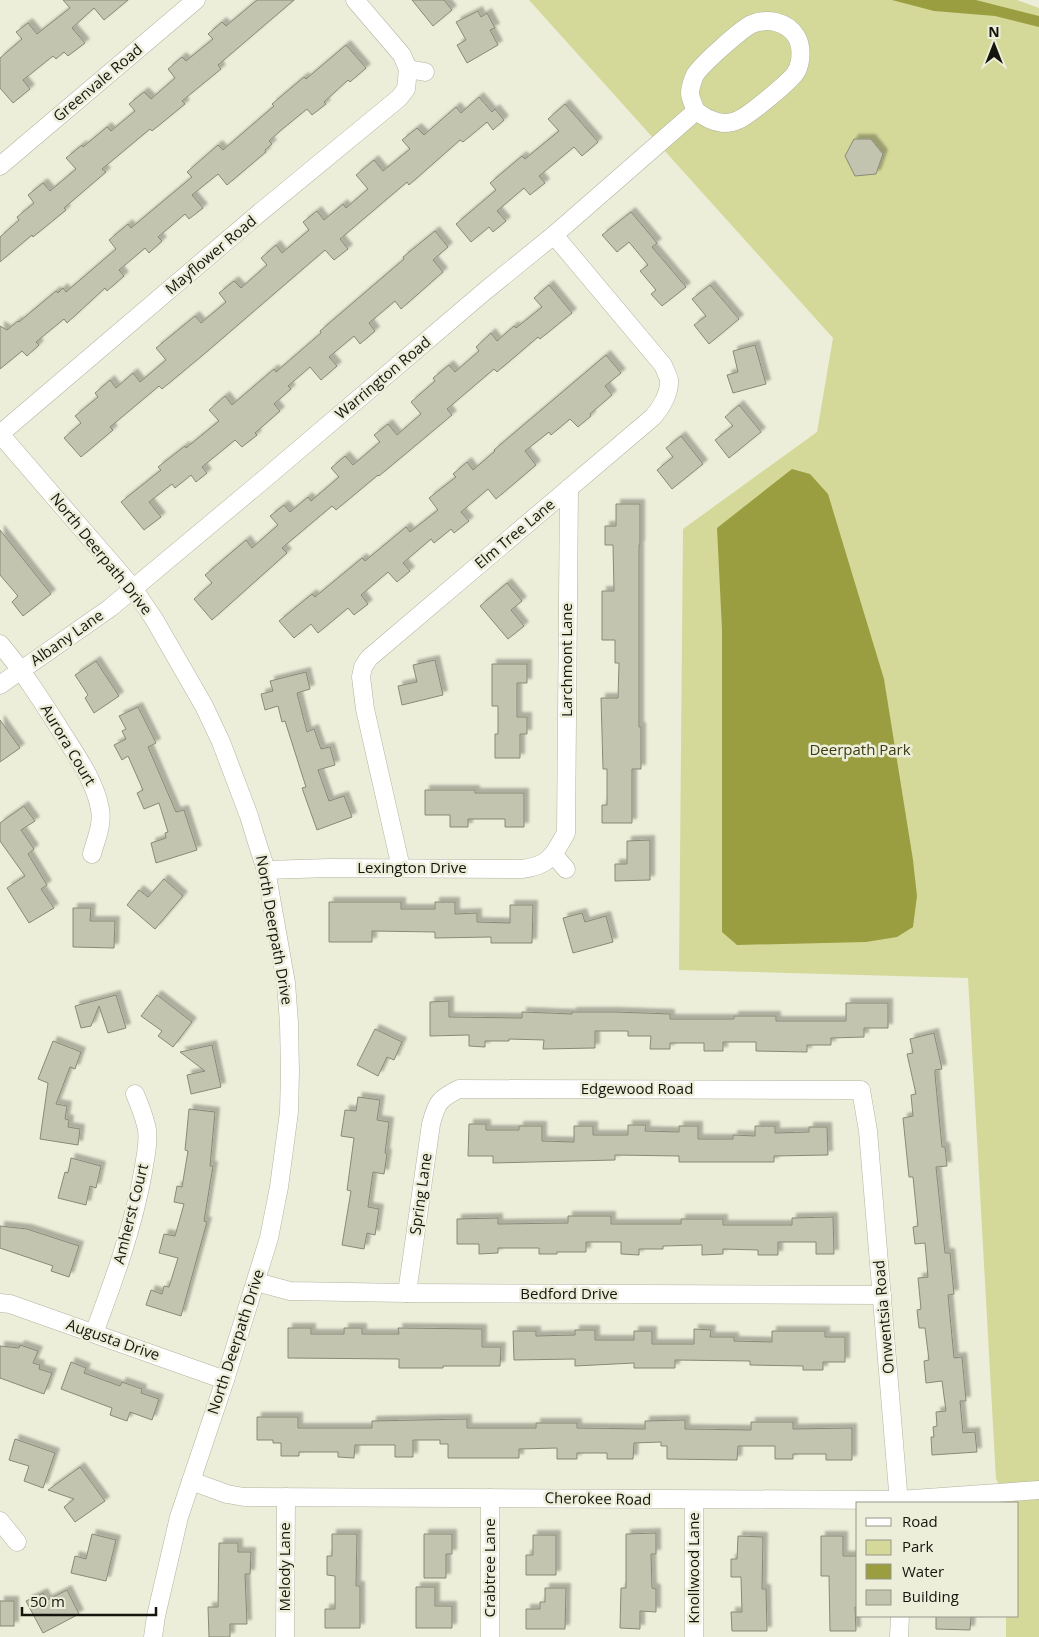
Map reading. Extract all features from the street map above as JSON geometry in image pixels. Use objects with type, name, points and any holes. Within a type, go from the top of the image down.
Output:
[{"type":"street","name":"Greenvale Road","points":[[0,166],[196,0]]},
{"type":"street","name":"Mayflower Road","points":[[0,434],[399,98],[417,70],[402,56],[355,0]]},
{"type":"street","points":[[772,20],[788,28],[796,36],[799,44],[800,58],[796,72],[752,112],[738,120],[724,123],[708,120],[696,111],[690,94],[695,75],[709,60],[751,24],[772,20]]},
{"type":"street","name":"Warrington Road","points":[[133,588],[268,476],[485,290],[554,235],[696,111]]},
{"type":"street","name":"Elm Tree Lane","points":[[401,868],[365,709],[361,677],[364,667],[370,658],[653,417],[662,408],[675,388],[669,380],[663,365],[554,235]]},
{"type":"street","name":"North Deerpath Drive","points":[[0,434],[133,588],[154,618],[204,706],[221,742],[250,816],[266,870],[286,983],[289,1023],[289,1112],[279,1187],[269,1238],[225,1380],[179,1517],[156,1616],[154,1637]]},
{"type":"street","name":"Larchmont Lane","points":[[554,855],[566,833],[568,488]]},
{"type":"street","name":"Albany Lane","points":[[0,685],[110,608],[133,588]]},
{"type":"street","name":"Aurora Court","points":[[0,644],[37,693],[80,760],[96,792],[101,810],[101,821],[92,854]]},
{"type":"street","points":[[554,855],[566,869]]},
{"type":"street","name":"Lexington Drive","points":[[266,870],[330,868],[522,869],[536,867],[554,855]]},
{"type":"street","name":"Edgewood Road","points":[[443,1097],[459,1089],[860,1090],[868,1131]]},
{"type":"street","name":"Amherst Court","points":[[94,1333],[119,1266],[138,1202],[147,1145],[147,1132],[135,1094]]},
{"type":"street","name":"Spring Lane","points":[[407,1293],[431,1124],[436,1106],[443,1097]]},
{"type":"street","name":"Onwentsia Road","points":[[868,1131],[899,1502]]},
{"type":"street","name":"Bedford Drive","points":[[256,1282],[290,1291],[882,1295]]},
{"type":"street","name":"Augusta Drive","points":[[0,1303],[10,1304],[225,1380]]},
{"type":"street","name":"Cherokee Road","points":[[191,1481],[227,1494],[244,1497],[899,1502],[1039,1490]]},
{"type":"street","name":"Melody Lane","points":[[285,1637],[286,1497]]},
{"type":"street","name":"Crabtree Lane","points":[[490,1498],[490,1637]]},
{"type":"street","name":"Knollwood Lane","points":[[694,1500],[694,1637]]},
{"type":"street","points":[[0,1522],[17,1542]]},
{"type":"street","points":[[899,1637],[900,1617]]},
{"type":"green space","name":"Deerpath Park","points":[[529,0],[1017,0],[1039,8],[1039,1637],[1006,1637],[1006,1617],[1019,1617],[1019,1502],[1007,1502],[1007,1498],[996,1479],[968,978],[679,970],[683,529],[817,432],[833,338]]},
{"type":"water","points":[[892,0],[976,0],[1039,16],[1039,27],[995,16],[934,11]]},
{"type":"water","points":[[792,469],[810,474],[828,494],[884,679],[917,896],[913,927],[897,937],[866,942],[737,945],[722,932],[722,630],[717,528]]},
{"type":"building","points":[[63,0],[128,0],[104,20],[94,8],[72,28],[85,43],[68,56],[64,52],[56,59],[53,56],[23,80],[30,89],[13,103],[0,88],[0,58],[22,39],[16,32],[28,23],[37,34],[70,8]]},
{"type":"building","points":[[257,0],[294,0],[218,65],[221,69],[182,101],[185,104],[152,131],[150,129],[102,169],[106,172],[64,208],[66,210],[0,262],[0,237],[19,220],[17,217],[34,203],[28,195],[43,183],[50,191],[76,169],[66,158],[107,127],[111,131],[135,111],[129,104],[144,92],[151,99],[175,78],[168,69],[182,57],[186,61],[213,39],[208,34],[222,22],[226,26]]},
{"type":"building","points":[[412,0],[444,0],[452,10],[433,26]]},
{"type":"building","points":[[478,11],[481,17],[487,13],[495,28],[490,30],[498,45],[467,63],[457,45],[466,40],[456,22]]},
{"type":"building","points":[[346,45],[366,68],[350,82],[348,80],[324,102],[326,104],[312,115],[307,109],[280,131],[269,141],[272,144],[265,150],[266,152],[227,185],[218,174],[192,195],[203,208],[189,219],[185,214],[158,237],[162,241],[149,253],[145,248],[119,270],[124,276],[107,291],[105,288],[67,323],[64,319],[36,342],[39,345],[27,356],[22,351],[0,369],[0,326],[7,330],[56,291],[58,293],[63,288],[66,292],[116,249],[109,240],[128,224],[131,228],[192,177],[187,172],[218,145],[223,150],[274,106],[272,104],[304,77],[306,79]]},
{"type":"building","points":[[479,97],[492,112],[495,109],[504,120],[493,130],[487,122],[463,142],[460,140],[409,185],[407,182],[340,239],[348,249],[334,260],[325,250],[162,389],[159,386],[110,427],[113,430],[81,457],[64,438],[81,423],[75,416],[98,397],[95,393],[110,380],[116,388],[133,373],[140,382],[166,360],[156,348],[195,316],[201,323],[226,302],[219,293],[234,281],[241,288],[267,265],[261,258],[276,245],[282,253],[309,230],[303,222],[317,211],[324,220],[343,204],[346,208],[368,189],[356,175],[374,160],[383,171],[410,149],[402,140],[417,128],[424,135],[456,107],[461,113]]},
{"type":"building","points":[[565,104],[598,142],[582,156],[574,147],[539,176],[545,183],[530,195],[524,188],[497,211],[506,221],[493,232],[489,227],[471,242],[456,224],[496,190],[490,183],[522,156],[525,159],[559,131],[548,119]]},
{"type":"building","points":[[854,139],[871,139],[883,154],[876,174],[855,176],[845,156]]},
{"type":"building","points":[[631,212],[657,243],[652,247],[686,287],[662,306],[651,294],[656,290],[640,271],[648,265],[629,242],[617,252],[602,235]]},
{"type":"building","points":[[435,231],[448,247],[433,260],[443,272],[401,309],[395,301],[369,323],[375,331],[360,344],[354,336],[329,357],[337,366],[321,380],[310,367],[288,386],[291,389],[274,404],[280,411],[255,433],[257,435],[242,447],[235,440],[202,467],[207,473],[196,482],[191,475],[175,488],[172,484],[149,502],[161,517],[144,530],[121,502],[161,470],[158,467],[185,446],[186,448],[219,421],[209,410],[225,396],[232,405],[274,369],[276,372],[321,333],[320,331],[404,259],[403,257]]},
{"type":"building","points":[[549,285],[572,313],[540,339],[538,337],[497,372],[494,369],[447,409],[452,415],[336,510],[332,506],[282,548],[287,553],[212,620],[194,599],[212,583],[205,575],[246,540],[252,548],[278,525],[270,516],[284,505],[290,512],[308,497],[311,501],[339,477],[331,468],[345,456],[353,465],[380,442],[374,435],[388,424],[397,435],[421,414],[411,402],[435,381],[433,378],[449,365],[455,372],[479,351],[476,347],[491,333],[497,341],[514,326],[516,328],[542,307],[534,298]]},
{"type":"building","points":[[710,285],[739,319],[709,344],[694,325],[706,316],[692,299]]},
{"type":"building","points":[[755,345],[766,384],[733,393],[727,375],[738,372],[733,351]]},
{"type":"building","points":[[606,355],[621,373],[605,386],[612,395],[578,427],[570,419],[551,435],[549,432],[525,451],[536,465],[496,499],[488,489],[461,512],[469,521],[454,533],[451,529],[434,543],[431,539],[403,563],[410,571],[397,582],[388,572],[361,595],[368,604],[354,615],[348,608],[318,633],[311,624],[294,638],[279,621],[312,594],[315,597],[362,558],[365,561],[406,527],[410,532],[438,510],[429,498],[456,477],[453,474],[467,462],[473,470]]},
{"type":"building","points":[[739,405],[761,432],[729,458],[715,440],[733,426],[725,417]]},
{"type":"building","points":[[681,436],[703,464],[672,489],[657,470],[673,457],[666,448]]},
{"type":"building","points":[[616,504],[640,504],[639,727],[641,727],[641,769],[632,769],[632,823],[602,823],[602,805],[607,805],[607,769],[603,769],[601,698],[618,698],[619,663],[615,663],[615,640],[602,640],[602,591],[614,591],[613,545],[605,545],[605,526],[616,526]]},
{"type":"building","points":[[0,530],[51,594],[23,616],[12,602],[18,596],[0,575]]},
{"type":"building","points":[[507,583],[522,601],[511,610],[524,626],[508,639],[480,606]]},
{"type":"building","points":[[435,660],[443,695],[402,705],[398,686],[417,682],[413,665]]},
{"type":"building","points":[[96,661],[119,696],[94,713],[85,698],[88,695],[75,675]]},
{"type":"building","points":[[492,664],[527,664],[527,683],[517,683],[517,717],[527,717],[527,734],[520,734],[520,758],[495,758],[495,734],[498,734],[498,706],[492,706]]},
{"type":"building","points":[[306,672],[310,689],[297,693],[307,732],[314,729],[321,749],[330,747],[335,765],[318,770],[329,801],[344,796],[352,817],[317,830],[302,788],[306,787],[285,721],[282,722],[278,706],[265,710],[261,694],[273,691],[270,681]]},
{"type":"building","points":[[138,707],[156,743],[148,747],[176,812],[184,810],[197,850],[156,863],[151,843],[166,838],[165,833],[168,832],[159,803],[144,809],[137,793],[143,790],[128,756],[122,760],[114,745],[126,739],[122,731],[126,729],[119,716]]},
{"type":"building","points":[[0,720],[20,748],[0,762]]},
{"type":"building","points":[[425,790],[475,790],[475,793],[524,793],[524,827],[505,827],[505,819],[468,819],[468,827],[450,827],[450,815],[425,815]]},
{"type":"building","points":[[24,806],[35,821],[21,830],[34,849],[28,854],[47,885],[41,889],[54,908],[29,923],[7,888],[25,876],[0,841],[0,823]]},
{"type":"building","points":[[650,840],[650,880],[615,881],[615,864],[627,864],[627,841]]},
{"type":"building","points":[[164,879],[183,896],[155,929],[127,905],[139,890],[148,897]]},
{"type":"building","points":[[329,902],[401,902],[401,909],[435,909],[435,902],[455,902],[455,914],[477,913],[477,922],[510,923],[510,905],[533,905],[532,943],[491,943],[491,937],[435,938],[435,932],[372,931],[372,942],[329,942]]},
{"type":"building","points":[[73,908],[91,908],[90,921],[115,921],[114,948],[73,947]]},
{"type":"building","points":[[582,913],[585,922],[606,916],[613,942],[573,953],[563,918]]},
{"type":"building","points":[[116,995],[126,1028],[108,1033],[99,1006],[91,1026],[81,1028],[75,1006]]},
{"type":"building","points":[[157,995],[192,1022],[173,1047],[158,1036],[162,1031],[141,1016]]},
{"type":"building","points":[[449,1001],[449,1017],[522,1018],[522,1012],[572,1014],[572,1012],[615,1012],[670,1014],[670,1019],[734,1019],[734,1016],[776,1016],[776,1021],[846,1021],[846,1003],[888,1003],[888,1028],[864,1028],[864,1037],[831,1038],[831,1045],[807,1045],[807,1052],[756,1051],[756,1042],[723,1042],[723,1051],[704,1051],[704,1043],[670,1043],[670,1049],[650,1049],[651,1036],[628,1036],[628,1031],[595,1031],[595,1048],[543,1049],[544,1040],[509,1039],[509,1041],[485,1041],[485,1047],[469,1046],[469,1035],[430,1036],[430,1002]]},
{"type":"building","points":[[375,1029],[402,1042],[394,1060],[387,1057],[378,1076],[357,1065]]},
{"type":"building","points":[[934,1033],[942,1069],[935,1070],[935,1075],[942,1147],[945,1147],[947,1166],[936,1167],[945,1253],[950,1253],[954,1294],[948,1295],[954,1358],[962,1357],[966,1401],[960,1401],[963,1433],[975,1432],[977,1452],[932,1455],[931,1437],[934,1437],[933,1427],[937,1426],[936,1412],[946,1411],[942,1381],[926,1383],[924,1361],[929,1360],[925,1328],[919,1328],[917,1310],[921,1309],[918,1278],[928,1277],[925,1243],[915,1244],[913,1227],[918,1226],[913,1177],[909,1177],[903,1118],[913,1116],[911,1095],[916,1094],[907,1054],[913,1053],[910,1039]]},
{"type":"building","points":[[53,1041],[81,1052],[75,1069],[70,1067],[56,1104],[67,1106],[65,1119],[69,1120],[68,1127],[80,1129],[78,1145],[40,1139],[48,1083],[38,1079]]},
{"type":"building","points":[[212,1045],[221,1087],[191,1094],[187,1075],[205,1071],[180,1052]]},
{"type":"building","points":[[358,1097],[380,1100],[377,1120],[389,1122],[384,1174],[373,1172],[368,1207],[379,1209],[375,1235],[367,1233],[364,1249],[342,1245],[351,1191],[347,1190],[354,1138],[341,1136],[345,1110],[356,1111]]},
{"type":"building","points":[[189,1109],[215,1112],[210,1166],[213,1166],[204,1221],[207,1222],[181,1316],[146,1305],[151,1290],[162,1294],[164,1286],[169,1287],[178,1258],[159,1253],[164,1234],[175,1236],[184,1204],[174,1202],[177,1186],[182,1187],[188,1151],[185,1150]]},
{"type":"building","points":[[469,1124],[486,1124],[486,1130],[519,1130],[519,1126],[542,1126],[542,1141],[574,1142],[574,1126],[593,1126],[593,1135],[628,1135],[628,1125],[646,1125],[645,1131],[679,1132],[679,1126],[698,1126],[698,1139],[733,1139],[733,1135],[755,1136],[755,1126],[775,1126],[775,1133],[809,1132],[809,1127],[827,1127],[828,1155],[774,1156],[774,1162],[679,1162],[679,1156],[615,1155],[615,1160],[493,1163],[493,1156],[468,1156]]},
{"type":"building","points":[[71,1158],[101,1166],[96,1188],[90,1186],[86,1205],[58,1198],[65,1172],[68,1173]]},
{"type":"building","points":[[568,1216],[611,1216],[611,1224],[681,1224],[681,1219],[723,1219],[723,1225],[792,1225],[792,1218],[833,1217],[834,1254],[816,1254],[816,1242],[778,1242],[778,1255],[758,1255],[758,1250],[723,1249],[723,1254],[702,1255],[702,1245],[663,1246],[663,1249],[639,1249],[639,1255],[621,1254],[621,1242],[586,1242],[586,1252],[539,1254],[539,1248],[498,1248],[498,1253],[479,1254],[479,1244],[457,1244],[457,1219],[498,1218],[498,1224],[568,1223]]},
{"type":"building","points":[[0,1226],[27,1229],[79,1246],[69,1277],[51,1271],[53,1266],[0,1248]]},
{"type":"building","points":[[288,1328],[311,1328],[311,1334],[344,1334],[344,1328],[362,1328],[362,1334],[399,1334],[398,1328],[482,1329],[482,1347],[501,1347],[500,1366],[399,1368],[399,1359],[288,1358]]},
{"type":"building","points":[[694,1329],[711,1330],[710,1337],[734,1337],[734,1341],[772,1342],[772,1331],[825,1331],[825,1337],[845,1337],[845,1362],[823,1362],[823,1370],[803,1370],[803,1366],[750,1365],[750,1361],[675,1360],[675,1368],[634,1368],[634,1363],[575,1366],[575,1359],[514,1360],[513,1331],[536,1331],[536,1336],[575,1335],[575,1330],[595,1330],[595,1340],[634,1340],[634,1331],[652,1331],[652,1344],[694,1344]]},
{"type":"building","points":[[20,1345],[38,1351],[33,1363],[40,1365],[39,1369],[52,1373],[44,1394],[0,1378],[0,1346],[19,1348]]},
{"type":"building","points":[[71,1362],[86,1368],[84,1373],[120,1386],[122,1382],[142,1389],[141,1393],[159,1399],[152,1420],[130,1412],[127,1421],[110,1415],[112,1408],[61,1389]]},
{"type":"building","points":[[257,1417],[298,1417],[298,1428],[372,1428],[372,1421],[467,1419],[467,1428],[536,1428],[536,1423],[577,1423],[577,1428],[645,1429],[645,1421],[685,1420],[685,1429],[751,1430],[751,1422],[793,1422],[793,1429],[852,1428],[852,1460],[826,1460],[826,1454],[793,1454],[793,1459],[775,1459],[775,1446],[738,1446],[737,1460],[667,1459],[667,1446],[661,1446],[661,1442],[634,1443],[633,1459],[607,1459],[607,1453],[577,1453],[577,1459],[557,1459],[557,1448],[519,1449],[519,1458],[448,1458],[448,1444],[440,1444],[440,1440],[413,1440],[413,1457],[395,1457],[395,1445],[355,1445],[354,1458],[338,1457],[338,1452],[299,1452],[299,1456],[281,1456],[281,1443],[273,1443],[273,1440],[257,1440]]},
{"type":"building","points":[[15,1439],[55,1453],[43,1488],[24,1481],[29,1466],[9,1460]]},
{"type":"building","points":[[80,1467],[105,1501],[75,1522],[64,1507],[74,1499],[48,1490]]},
{"type":"building","points":[[656,1533],[656,1554],[651,1554],[652,1588],[656,1589],[656,1612],[640,1611],[640,1629],[620,1628],[621,1588],[626,1588],[626,1534]]},
{"type":"building","points":[[92,1534],[116,1540],[106,1581],[71,1573],[75,1556],[86,1559]]},
{"type":"building","points":[[332,1534],[357,1534],[356,1586],[360,1586],[360,1628],[325,1628],[325,1609],[335,1609],[335,1576],[327,1575],[327,1556],[332,1556]]},
{"type":"building","points":[[424,1534],[452,1534],[452,1554],[446,1554],[446,1578],[424,1578]]},
{"type":"building","points":[[533,1535],[556,1535],[556,1575],[526,1575],[526,1555],[533,1555]]},
{"type":"building","points":[[738,1536],[763,1537],[762,1589],[766,1589],[767,1631],[732,1631],[731,1612],[742,1612],[741,1577],[731,1577],[731,1559],[737,1559]]},
{"type":"building","points":[[821,1536],[843,1536],[843,1556],[856,1556],[856,1631],[830,1631],[829,1576],[821,1576]]},
{"type":"building","points":[[219,1543],[238,1543],[238,1552],[251,1552],[250,1574],[245,1574],[247,1624],[230,1624],[230,1637],[209,1637],[208,1607],[218,1607]]},
{"type":"building","points":[[416,1587],[435,1587],[435,1606],[452,1606],[452,1628],[416,1628]]},
{"type":"building","points":[[545,1588],[566,1588],[565,1629],[526,1629],[526,1609],[540,1609],[540,1602],[545,1602]]},
{"type":"building","points":[[67,1590],[79,1614],[43,1633],[26,1601],[43,1593],[47,1600]]},
{"type":"building","points":[[0,1601],[14,1601],[14,1626],[0,1626]]},
{"type":"building","points":[[936,1617],[971,1617],[970,1630],[936,1629]]}]
